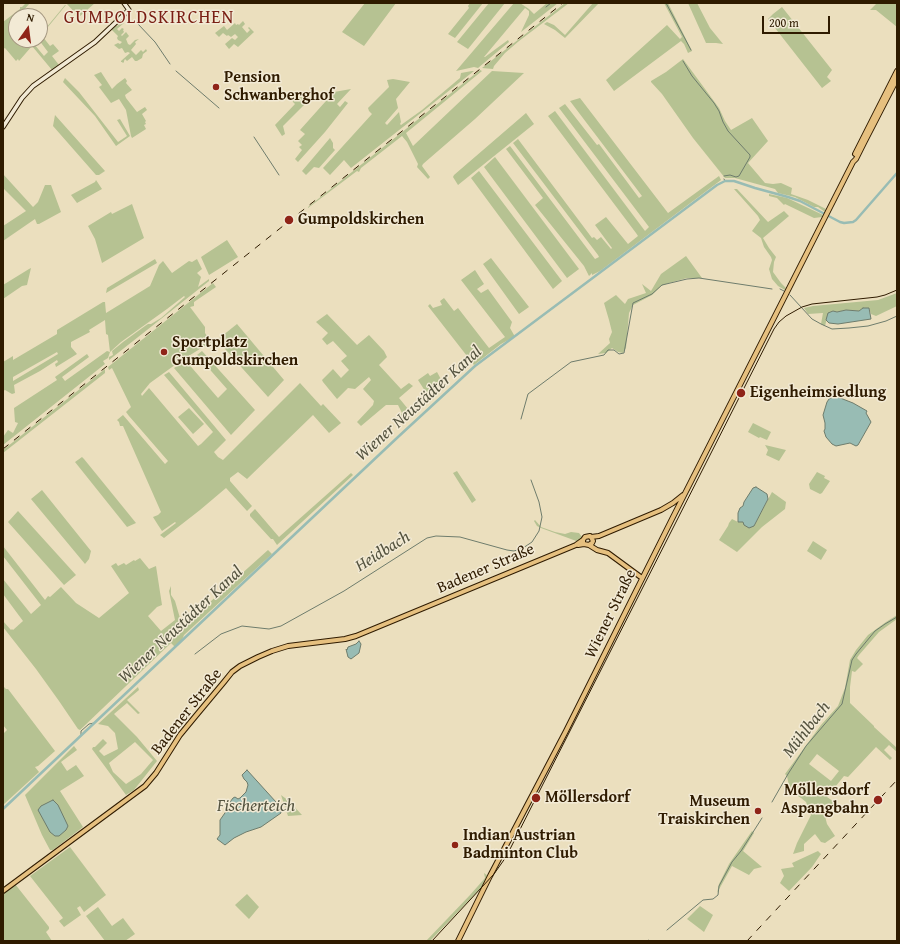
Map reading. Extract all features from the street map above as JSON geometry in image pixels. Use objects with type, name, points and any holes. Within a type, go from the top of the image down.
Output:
[{"type":"main road","points":[[3,127],[24,95],[33,86],[95,42],[129,10],[124,3]]},
{"type":"main road","points":[[853,162],[897,71]]},
{"type":"main road","points":[[853,162],[856,159],[897,79]]},
{"type":"main road","name":"Wiener Straße","points":[[458,941],[490,876],[566,731],[684,494],[853,162]]},
{"type":"main road","points":[[642,578],[608,553],[597,550],[589,542],[599,536],[661,510],[684,494]]},
{"type":"main road","points":[[661,510],[677,509]]},
{"type":"main road","name":"Badener Straße","points":[[3,891],[144,786],[156,773],[180,735],[232,672],[240,666],[258,657],[288,646],[345,639],[356,636],[576,545],[589,542]]},
{"type":"green space","points":[[26,3],[30,3],[26,8],[20,8]]},
{"type":"green space","points":[[66,3],[95,3],[79,17]]},
{"type":"green space","points":[[365,3],[396,3],[364,46],[342,32]]},
{"type":"green space","points":[[470,3],[483,3],[455,38],[448,34],[469,8],[468,6]]},
{"type":"green space","points":[[489,3],[505,3],[468,49],[457,42]]},
{"type":"green space","points":[[514,3],[520,3],[534,14],[547,3],[558,3],[521,32],[529,15],[529,11],[525,8],[484,57],[508,40],[509,42],[478,68],[474,67],[456,71]]},
{"type":"green space","points":[[565,3],[569,3],[505,53],[493,69],[482,68]]},
{"type":"green space","points":[[593,3],[599,3],[565,38],[544,24],[547,22],[554,25],[565,35]]},
{"type":"green space","points":[[664,3],[668,3],[692,51],[688,53],[681,41],[614,91],[606,80],[667,25],[680,39],[682,37]]},
{"type":"green space","points":[[688,3],[697,3],[710,28],[723,44],[706,43]]},
{"type":"green space","points":[[877,3],[897,3],[897,27],[876,10],[870,10]]},
{"type":"green space","points":[[66,5],[48,27],[48,26]]},
{"type":"green space","points":[[782,7],[832,70],[827,77],[831,81],[822,88],[768,19]]},
{"type":"green space","points":[[8,18],[8,48],[30,48],[19,61],[18,59],[16,61],[5,48],[3,49],[3,22]]},
{"type":"green space","points":[[122,21],[124,23],[117,29],[119,31],[122,28],[124,29],[124,32],[121,35],[122,36],[126,32],[129,36],[126,39],[128,44],[130,45],[135,40],[139,39],[135,42],[136,44],[131,50],[136,55],[141,50],[143,52],[146,49],[147,51],[143,54],[142,58],[137,61],[135,61],[132,57],[127,61],[125,59],[123,63],[121,62],[130,53],[125,53],[122,48],[119,49],[114,45],[122,42],[118,40],[118,36],[111,29]]},
{"type":"green space","points":[[243,21],[245,24],[242,27],[247,33],[250,30],[248,28],[249,27],[254,32],[238,47],[234,44],[229,49],[225,44],[232,38],[235,40],[238,37],[235,34],[231,37],[223,33],[219,37],[215,33],[224,26],[227,30],[235,23],[236,25],[239,25]]},
{"type":"green space","points":[[48,43],[50,46],[53,44],[59,51],[52,56],[59,65],[52,70],[34,48],[37,48],[44,56],[48,52],[45,48],[48,48]]},
{"type":"green space","points":[[683,59],[719,108],[731,130],[752,118],[768,141],[748,163],[765,183],[781,183],[792,188],[791,194],[826,209],[825,212],[818,207],[814,207],[795,197],[778,193],[775,189],[735,178],[725,178],[693,138],[662,94],[651,82]]},
{"type":"green space","points":[[480,70],[482,71],[406,133],[413,146],[492,71],[524,73],[475,119],[423,164],[422,166],[430,177],[428,179],[417,167],[418,164],[407,142],[402,136],[361,168],[359,172],[357,171],[308,208],[308,207]]},
{"type":"green space","points":[[474,71],[351,168],[344,160],[330,175],[323,168],[372,114],[368,108],[389,87],[387,80],[393,79],[410,82],[396,99],[398,108],[385,123],[387,125],[399,112],[401,125],[422,110],[460,78],[461,73]]},
{"type":"green space","points":[[101,72],[112,89],[125,78],[127,81],[126,83],[132,90],[125,95],[126,98],[137,112],[145,107],[147,110],[142,114],[146,121],[146,124],[144,125],[146,129],[132,138],[126,110],[119,99],[111,103],[99,87],[102,85],[94,75]]},
{"type":"green space","points":[[65,78],[79,92],[118,142],[127,136],[117,120],[120,119],[130,136],[116,146],[95,116],[63,82]]},
{"type":"green space","points":[[351,89],[337,104],[340,107],[345,101],[348,103],[325,132],[298,162],[295,159],[302,150],[299,147],[302,145],[298,141],[305,134],[300,130],[334,92]]},
{"type":"green space","points":[[317,96],[313,101],[310,99],[283,126],[285,134],[282,136],[275,125],[295,104],[292,98]]},
{"type":"green space","points":[[580,98],[668,213],[719,176],[721,180],[600,271],[592,275],[592,273],[589,276],[584,266],[535,205],[543,198],[506,149],[510,146],[595,259],[599,257],[598,255],[513,143],[518,139],[592,238],[594,237],[597,240],[601,237],[611,249],[612,248],[595,225],[606,217],[628,244],[638,236],[548,116],[555,111],[645,231],[649,227],[559,108],[565,104],[597,145],[599,144],[639,198],[642,196],[570,101]]},
{"type":"green space","points":[[526,113],[534,124],[458,185],[453,177],[454,175]]},
{"type":"green space","points":[[55,115],[105,171],[99,175],[96,175],[53,126]]},
{"type":"green space","points":[[330,138],[335,150],[319,168],[314,167],[306,175],[302,171]]},
{"type":"green space","points":[[495,157],[579,269],[567,278],[484,167]]},
{"type":"green space","points":[[479,171],[562,281],[553,289],[471,178]]},
{"type":"green space","points":[[3,174],[33,207],[38,202],[45,185],[51,185],[61,212],[39,224],[37,224],[35,219],[3,241],[3,226],[26,211],[3,188]]},
{"type":"green space","points":[[96,180],[102,189],[77,203],[71,195],[95,182]]},
{"type":"green space","points":[[734,189],[737,189],[768,222],[784,211],[789,216],[763,238],[776,257],[773,272],[786,288],[785,290],[778,286],[772,279],[769,269],[772,260],[771,257],[764,247],[761,238],[752,231],[760,220],[758,216]]},
{"type":"green space","points":[[769,194],[787,198],[823,215],[822,217],[814,218],[785,204],[784,205],[777,198],[769,196]]},
{"type":"green space","points":[[132,204],[144,238],[102,263],[95,239],[88,226],[111,212],[112,214]]},
{"type":"green space","points":[[227,240],[238,257],[209,275],[201,257]]},
{"type":"green space","points":[[686,256],[702,278],[687,278],[661,286],[652,295],[633,305],[629,313],[626,348],[623,353],[612,348],[606,353],[598,354],[610,343],[609,339],[612,332],[604,303],[616,295],[625,304],[628,299],[646,293],[642,284],[651,291],[661,274]]},
{"type":"green space","points":[[491,258],[529,307],[519,314],[483,264]]},
{"type":"green space","points":[[155,259],[157,263],[106,293],[107,288]]},
{"type":"green space","points":[[197,259],[202,269],[197,273],[201,277],[198,287],[209,279],[209,281],[109,360],[109,357],[113,355],[112,351],[145,326],[161,318],[185,297],[184,296],[121,342],[110,352],[105,320],[89,330],[90,332],[71,342],[71,347],[77,354],[56,367],[55,364],[58,362],[57,360],[14,385],[15,393],[12,394],[5,390],[3,391],[3,362],[13,356],[13,360],[57,334],[57,330],[103,302],[105,302],[106,313],[150,286],[159,265],[163,261],[172,273],[189,261],[192,262]],"holes":[[[57,352],[58,354],[13,381],[13,377]]]},
{"type":"green space","points":[[31,268],[27,285],[22,286],[3,299],[3,285]]},
{"type":"green space","points":[[475,270],[484,284],[477,289],[481,293],[488,289],[512,322],[510,328],[514,337],[501,344],[474,365],[428,306],[430,304],[433,308],[442,305],[440,301],[444,298],[454,311],[458,308],[489,348],[505,337],[461,280]]},
{"type":"green space","points":[[213,283],[216,287],[194,302],[194,306],[190,307],[205,327],[205,333],[211,342],[179,362],[150,383],[141,394],[142,396],[149,388],[198,446],[201,444],[213,432],[164,375],[169,372],[226,440],[214,452],[223,460],[300,383],[321,406],[323,404],[341,423],[329,433],[313,415],[247,479],[238,472],[230,478],[230,481],[252,506],[247,511],[226,488],[164,538],[160,535],[176,523],[175,522],[162,531],[153,517],[161,512],[123,426],[120,426],[117,420],[123,415],[165,464],[168,461],[126,412],[131,407],[112,368],[109,370],[108,367]]},
{"type":"green space","points":[[897,293],[897,306],[876,316],[871,314],[869,308],[863,308],[859,311],[832,311],[828,314],[825,326],[821,324],[823,313],[808,314],[804,308],[878,300]]},
{"type":"green space","points":[[327,314],[357,345],[369,335],[384,351],[387,357],[379,365],[401,389],[409,383],[413,386],[399,398],[413,415],[405,423],[399,418],[402,413],[398,405],[386,405],[361,426],[357,422],[373,405],[374,401],[363,389],[371,380],[369,377],[355,389],[348,388],[337,399],[323,382],[322,380],[333,369],[341,378],[349,370],[341,361],[347,356],[333,341],[327,345],[322,339],[328,333],[316,322]]},
{"type":"green space","points":[[237,324],[284,380],[268,397],[217,340]]},
{"type":"green space","points":[[107,351],[110,352],[108,358],[103,361],[105,364],[3,445],[3,437],[8,430],[13,433],[18,423],[15,422],[14,408],[57,380],[55,377],[87,354],[89,357],[62,377],[65,381]]},
{"type":"green space","points":[[202,351],[255,410],[231,435],[174,368],[186,361],[218,398],[227,389],[197,355]]},
{"type":"green space","points":[[105,369],[105,373],[3,453],[3,450]]},
{"type":"green space","points":[[437,372],[443,383],[427,394],[418,380],[428,373],[430,376]]},
{"type":"green space","points":[[189,408],[204,424],[193,434],[178,417]]},
{"type":"green space","points":[[753,423],[771,432],[767,440],[760,437],[759,438],[748,432]]},
{"type":"green space","points":[[765,445],[786,450],[779,461],[766,455],[768,450]]},
{"type":"green space","points":[[82,457],[136,523],[127,527],[75,462]]},
{"type":"green space","points":[[457,471],[476,500],[472,503],[453,473]]},
{"type":"green space","points":[[817,472],[825,476],[824,478],[830,481],[820,494],[810,489],[809,484]]},
{"type":"green space","points":[[351,473],[353,475],[277,545],[250,516],[255,509],[279,537]]},
{"type":"green space","points":[[42,490],[91,551],[89,559],[85,564],[31,499]]},
{"type":"green space","points":[[772,492],[786,502],[785,509],[762,527],[737,552],[719,540],[732,519],[754,526]]},
{"type":"green space","points":[[18,511],[76,575],[64,585],[8,522]]},
{"type":"green space","points":[[535,520],[541,527],[565,534],[571,532],[579,533],[582,537],[579,542],[537,526],[534,521]]},
{"type":"green space","points":[[813,541],[827,550],[821,560],[807,551]]},
{"type":"green space","points":[[3,546],[45,600],[48,596],[50,597],[61,587],[76,603],[99,618],[129,593],[111,566],[116,563],[118,566],[124,563],[126,565],[140,558],[149,569],[156,566],[162,605],[157,607],[148,616],[161,631],[175,620],[169,591],[171,586],[171,595],[175,601],[182,625],[268,550],[272,554],[184,635],[182,640],[175,647],[171,643],[80,730],[36,669],[3,627],[3,621],[11,630],[13,630],[23,621],[3,594],[3,579],[31,614],[41,605],[3,556]]},
{"type":"green space","points":[[897,615],[897,619],[879,632],[857,658],[863,664],[855,672],[852,671],[850,703],[897,748],[897,752],[889,745],[884,750],[892,758],[890,760],[876,747],[848,777],[844,776],[827,797],[840,806],[836,810],[832,808],[824,812],[827,824],[835,836],[825,843],[821,842],[815,834],[804,844],[804,851],[793,854],[811,815],[806,802],[790,791],[787,776],[785,774],[821,725],[838,706],[845,688],[850,660],[856,650],[868,635]],"holes":[[[817,754],[839,771],[831,781],[809,764]]]},
{"type":"green space","points":[[3,686],[8,689],[55,751],[35,767],[39,772],[3,805],[3,734],[7,730],[3,725]]},
{"type":"green space","points":[[138,687],[139,690],[127,700],[140,713],[138,714],[127,703],[114,714],[137,737],[157,761],[134,790],[126,795],[92,749],[103,739],[107,743],[99,751],[104,756],[118,749],[115,733],[108,726],[98,724]],"holes":[[[135,742],[153,760],[141,774],[126,784],[113,772],[109,763]]]},
{"type":"green space","points":[[74,746],[77,750],[61,762],[67,771],[76,765],[84,776],[60,791],[83,827],[53,850],[50,850],[25,795]]},
{"type":"green space","points":[[281,795],[289,801],[302,815],[288,816]]},
{"type":"green space","points":[[752,831],[754,833],[743,851],[762,867],[754,869],[749,875],[732,866],[717,893],[719,884],[729,864]]},
{"type":"green space","points":[[70,847],[106,895],[84,912],[80,906],[77,908],[81,915],[64,927],[59,921],[63,918],[30,876]]},
{"type":"green space","points":[[818,851],[821,854],[812,867],[789,891],[780,883],[784,876],[781,869],[794,867],[792,863]]},
{"type":"green space","points":[[484,873],[488,876],[484,885],[430,941],[426,941],[485,878]]},
{"type":"green space","points":[[15,884],[49,927],[46,932],[52,941],[3,941],[3,893]]},
{"type":"green space","points":[[247,894],[259,907],[249,919],[235,905]]},
{"type":"green space","points":[[700,906],[713,915],[704,932],[687,919]]},
{"type":"green space","points":[[98,907],[112,926],[123,918],[135,934],[125,941],[105,941],[86,916]]},
{"type":"water","points":[[863,308],[869,308],[871,319],[838,324],[829,323],[826,320],[828,313],[833,311],[859,311]]},
{"type":"water","points":[[835,396],[853,403],[867,411],[866,413],[871,422],[856,446],[850,443],[836,446],[826,437],[823,415],[827,402]]},
{"type":"water","points":[[756,487],[767,494],[768,499],[754,526],[749,528],[744,525],[743,522],[738,522],[738,513],[753,488]]},
{"type":"water","points":[[359,641],[361,644],[359,653],[351,659],[348,657],[346,649],[347,650],[348,647]]},
{"type":"water","name":"Fischerteich","points":[[247,770],[276,802],[281,813],[261,827],[234,838],[225,845],[217,839],[220,835],[220,820],[227,808],[233,806],[230,802],[233,798],[235,797],[238,799],[246,792],[248,785],[242,775]]},
{"type":"water","points":[[53,800],[58,805],[68,826],[59,836],[55,836],[50,832],[38,810],[41,806]]},
{"type":"waterway","points":[[546,7],[551,3]]},
{"type":"waterway","points":[[666,3],[691,50]]},
{"type":"waterway","points":[[138,24],[155,42],[170,64]]},
{"type":"waterway","points":[[683,61],[692,76],[714,103],[728,131],[750,155],[739,176],[724,176]]},
{"type":"waterway","points":[[176,71],[219,108]]},
{"type":"waterway","points":[[254,137],[279,175]]},
{"type":"waterway","name":"Wiener Neustädter Kanal","points":[[3,809],[475,366],[717,185],[725,181],[734,181],[788,197],[800,201],[844,223],[853,222],[856,220],[897,173]]},
{"type":"waterway","name":"Heidbach","points":[[521,419],[528,394],[571,362],[604,355],[608,350],[614,350],[619,354],[624,353],[633,303],[652,294],[662,285],[687,279],[699,278],[772,289]]},
{"type":"waterway","name":"Heidbach","points":[[780,289],[784,291]]},
{"type":"waterway","name":"Heidbach","points":[[790,295],[812,319],[832,329],[868,326],[897,316]]},
{"type":"waterway","name":"Heidbach","points":[[195,654],[221,634],[242,626],[269,629],[281,626],[344,591],[427,538],[436,536],[460,537],[507,550],[514,551],[523,548],[532,542],[539,531],[542,517],[539,502],[531,480]]},
{"type":"waterway","name":"Mühlbach","points":[[772,802],[806,746],[842,704],[852,660],[856,654],[875,631],[897,617]]},
{"type":"waterway","name":"Wiener Neustädter Kanal","points":[[81,735],[81,731],[89,724],[94,723]]},
{"type":"waterway","name":"Mühlbach","points":[[667,930],[703,900],[713,899],[718,895],[719,886],[732,862],[741,851],[762,818]]},
{"type":"tram line","points":[[432,941],[494,874],[506,857],[774,329],[786,316],[802,307],[812,304],[877,297],[897,290]]},
{"type":"railway","points":[[3,449],[563,3]]},
{"type":"railway","points":[[747,941],[897,780]]},
{"type":"place","name":"Pension Schwanberghof","points":[[216,87]]},
{"type":"place","name":"Gumpoldskirchen","points":[[289,220]]},
{"type":"place","name":"Sportplatz Gumpoldskirchen","points":[[164,352]]},
{"type":"place","name":"Eigenheimsiedlung","points":[[741,393]]},
{"type":"place","name":"Möllersdorf","points":[[536,798]]},
{"type":"place","name":"Möllersdorf Aspangbahn","points":[[878,800]]},
{"type":"place","name":"Museum Traiskirchen","points":[[758,811]]},
{"type":"place","name":"Indian Austrian Badminton Club","points":[[455,845]]},
{"type":"district","name":"GUMPOLDSKIRCHEN","points":[[149,18]]}]
